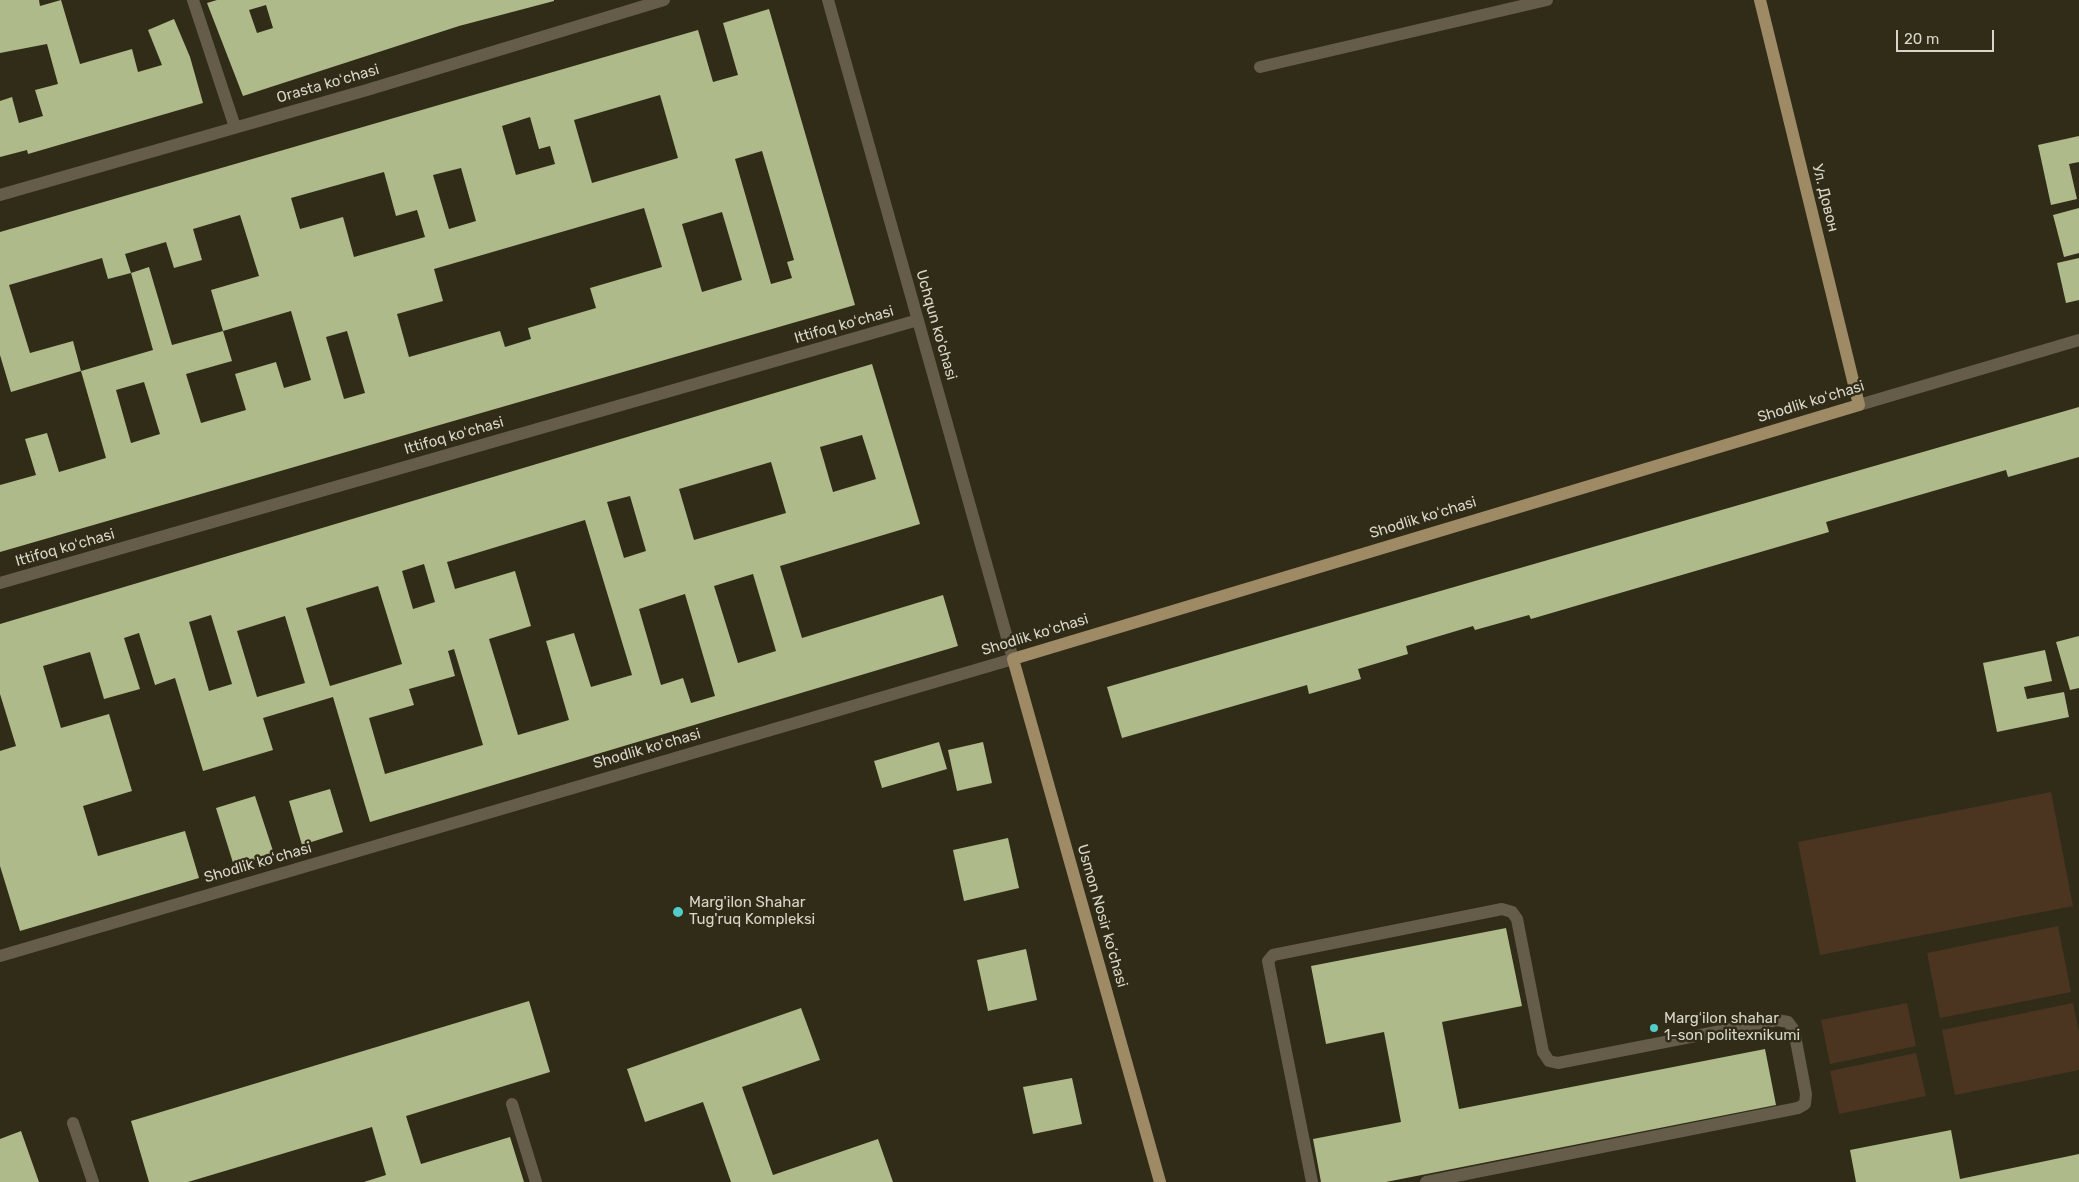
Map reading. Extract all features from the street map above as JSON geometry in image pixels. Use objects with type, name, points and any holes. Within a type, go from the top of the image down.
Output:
[{"type":"main road","name":"Ул. Довон","points":[[1760,0],[1859,405]]},
{"type":"main road","name":"Shodlik koʻchasi","points":[[1013,659],[1859,405]]},
{"type":"main road","name":"Usmon Nosir ko‘chasi","points":[[1013,659],[1160,1182]]},
{"type":"street","points":[[193,0],[235,127]]},
{"type":"street","name":"Orasta koʻchasi","points":[[0,196],[368,90],[664,0]]},
{"type":"street","name":"Uchqun ko'chasi","points":[[828,0],[1013,659]]},
{"type":"street","points":[[1260,68],[1547,0]]},
{"type":"street","name":"Ittifoq koʻchasi","points":[[0,584],[918,320]]},
{"type":"street","name":"Shodlik koʻchasi","points":[[1859,405],[2079,340]]},
{"type":"street","name":"Shodlik koʻchasi","points":[[0,956],[1013,659]]},
{"type":"street","points":[[1312,1182],[1268,961],[1273,955],[1502,909],[1512,912],[1517,919],[1543,1052],[1549,1061],[1558,1063],[1777,1020],[1788,1022],[1794,1030],[1806,1094],[1804,1104],[1798,1108],[1426,1182]]},
{"type":"street","points":[[512,1104],[536,1182]]},
{"type":"street","points":[[74,1123],[93,1182]]},
{"type":"shaded area","points":[[2051,792],[2073,906],[1820,955],[1798,842]]},
{"type":"shaded area","points":[[2058,926],[2071,992],[1940,1018],[1927,953]]},
{"type":"shaded area","points":[[1907,1003],[1916,1046],[1830,1064],[1821,1020]]},
{"type":"shaded area","points":[[2073,1003],[2079,1032],[2079,1070],[1955,1095],[1942,1030]]},
{"type":"shaded area","points":[[1916,1053],[1926,1096],[1839,1114],[1830,1071]]},
{"type":"building","points":[[0,0],[39,0],[40,6],[61,0],[80,64],[132,49],[138,72],[162,65],[148,30],[174,19],[190,57],[203,103],[28,154],[27,150],[0,157],[0,101],[12,97],[19,123],[43,116],[35,90],[58,84],[47,44],[0,53]]},
{"type":"building","points":[[217,0],[554,0],[459,26],[243,96],[207,3]],"holes":[[[266,5],[273,28],[257,33],[249,10]]]},
{"type":"building","points":[[769,9],[855,305],[0,552],[0,485],[36,475],[25,439],[47,433],[59,472],[106,458],[81,371],[11,392],[0,355],[0,232],[698,30],[713,82],[738,75],[723,23]],"holes":[[[660,95],[678,158],[592,183],[574,120]],[[530,117],[539,149],[550,146],[555,164],[516,175],[502,126]],[[762,151],[794,260],[787,262],[792,278],[771,284],[735,159]],[[461,168],[476,221],[449,229],[433,175]],[[384,172],[396,216],[417,210],[425,237],[354,257],[343,217],[300,229],[291,198]],[[644,208],[662,267],[590,288],[596,308],[528,328],[531,339],[505,347],[500,331],[409,357],[397,314],[443,301],[434,269]],[[722,212],[742,280],[702,292],[682,224]],[[240,215],[259,276],[211,290],[223,331],[172,345],[149,267],[131,273],[125,254],[166,242],[174,268],[202,260],[193,229]],[[102,258],[108,279],[131,273],[153,350],[81,371],[73,341],[30,353],[9,285]],[[291,311],[311,380],[284,388],[276,362],[235,374],[246,410],[201,423],[186,374],[232,361],[223,331]],[[347,331],[365,393],[344,399],[326,337]],[[144,382],[160,434],[131,443],[116,390]]]},
{"type":"building","points":[[2079,136],[2079,162],[2069,164],[2077,199],[2051,205],[2038,145]]},
{"type":"building","points":[[2079,208],[2079,253],[2064,257],[2053,215]]},
{"type":"building","points":[[2079,258],[2079,300],[2066,303],[2057,263]]},
{"type":"building","points":[[872,364],[920,524],[780,566],[802,638],[943,595],[958,646],[370,822],[333,697],[263,718],[273,750],[203,771],[175,678],[155,685],[139,633],[124,638],[140,689],[104,699],[90,652],[43,666],[61,728],[109,714],[132,791],[83,806],[98,856],[185,831],[199,878],[20,931],[0,866],[0,751],[16,746],[0,694],[0,624]],"holes":[[[862,435],[876,479],[833,492],[820,447]],[[771,462],[786,513],[694,540],[679,489]],[[630,496],[646,551],[624,558],[607,502]],[[585,520],[632,675],[591,687],[574,633],[546,641],[569,720],[518,735],[489,639],[531,626],[515,571],[455,589],[447,562]],[[424,564],[435,602],[413,609],[402,571]],[[753,574],[776,651],[738,663],[714,586]],[[378,586],[402,664],[330,686],[306,608]],[[685,594],[715,696],[691,703],[683,678],[661,685],[639,609]],[[211,615],[232,684],[209,691],[189,622]],[[285,616],[305,683],[257,697],[237,631]],[[454,649],[483,745],[385,774],[369,718],[414,705],[409,689],[455,676],[448,651]]]},
{"type":"building","points":[[2079,407],[2079,457],[2008,477],[2006,470],[1826,522],[1829,532],[1531,619],[1529,615],[1475,630],[1473,626],[1406,646],[1408,654],[1358,669],[1361,679],[1309,694],[1307,685],[1122,738],[1107,687]]},
{"type":"building","points":[[2079,636],[2079,688],[2070,690],[2056,642]]},
{"type":"building","points":[[2045,650],[2052,681],[2024,687],[2027,699],[2064,692],[2069,717],[1997,732],[1983,663]]},
{"type":"building","points":[[939,742],[947,769],[882,788],[874,761]]},
{"type":"building","points":[[983,742],[992,783],[957,791],[948,750]]},
{"type":"building","points":[[330,789],[343,832],[302,845],[289,801]]},
{"type":"building","points":[[255,796],[274,854],[234,866],[216,808]]},
{"type":"building","points":[[1008,838],[1019,888],[964,901],[953,850]]},
{"type":"building","points":[[1506,928],[1522,1006],[1442,1022],[1459,1109],[1765,1049],[1776,1105],[1386,1182],[1321,1182],[1313,1139],[1401,1122],[1384,1032],[1326,1044],[1311,966]]},
{"type":"building","points":[[1026,949],[1037,1000],[988,1011],[977,960]]},
{"type":"building","points":[[529,1001],[550,1072],[406,1116],[421,1164],[510,1137],[524,1182],[364,1182],[386,1175],[372,1127],[188,1182],[149,1182],[131,1121]]},
{"type":"building","points":[[801,1008],[820,1060],[742,1087],[773,1175],[878,1139],[893,1182],[731,1182],[703,1102],[645,1122],[627,1069]]},
{"type":"building","points":[[1072,1078],[1082,1124],[1033,1134],[1023,1087]]},
{"type":"building","points":[[1951,1130],[1960,1179],[2079,1154],[2079,1182],[1856,1182],[1850,1150]]},
{"type":"building","points":[[21,1131],[39,1182],[0,1182],[0,1139]]},
{"type":"place","name":"Marg'ilon Shahar Tug'ruq Kompleksi","points":[[678,912]]},
{"type":"place","name":"Margʻilon shahar 1-son politexnikumi","points":[[1654,1028]]}]
